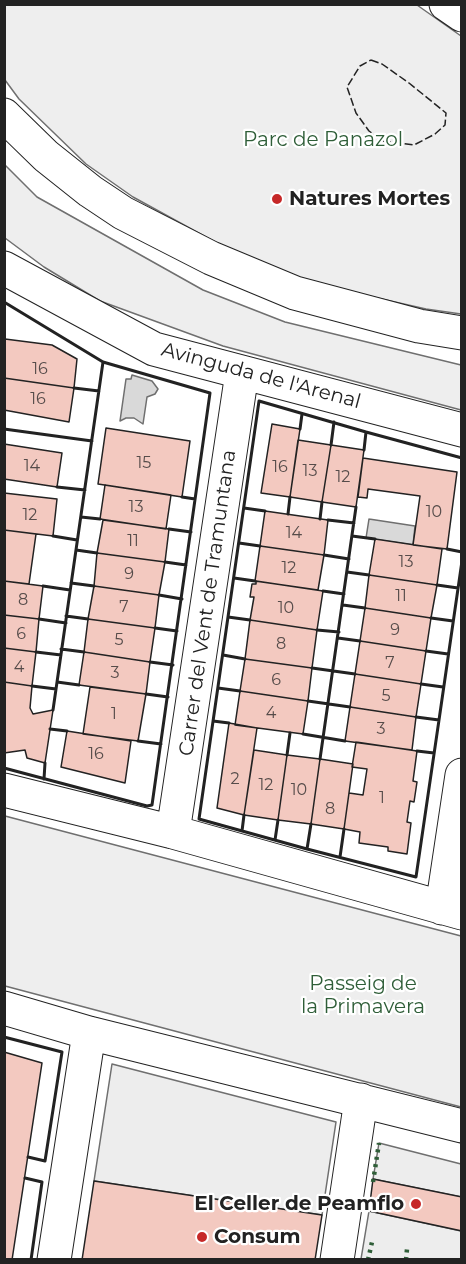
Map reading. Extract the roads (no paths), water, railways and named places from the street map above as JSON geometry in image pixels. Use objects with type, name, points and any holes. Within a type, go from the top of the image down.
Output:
[{"type":"street","points":[[446,4],[462,15]]},
{"type":"street","points":[[4,115],[46,156],[90,191],[123,213],[211,258],[295,293],[419,326],[462,333]]},
{"type":"street","name":"Avinguda de l'Arenal","points":[[4,268],[154,349],[462,430]]},
{"type":"street","name":"Carrer del Vent de Tramuntana","points":[[173,832],[242,373]]},
{"type":"street","points":[[4,790],[173,832],[452,911],[462,776]]},
{"type":"street","points":[[4,1008],[88,1033],[462,1126]]},
{"type":"street","points":[[54,1260],[88,1033]]},
{"type":"street","points":[[338,1260],[362,1100]]},
{"type":"place","name":"Natures Mortes","points":[[277,199]]},
{"type":"place","name":"El Celler de Peamflo","points":[[416,1204]]},
{"type":"place","name":"Consum","points":[[202,1237]]},
{"type":"park label","name":"Parc de Panazol","points":[[323,140]]},
{"type":"park label","name":"Passeig de la Primavera","points":[[363,996]]}]
